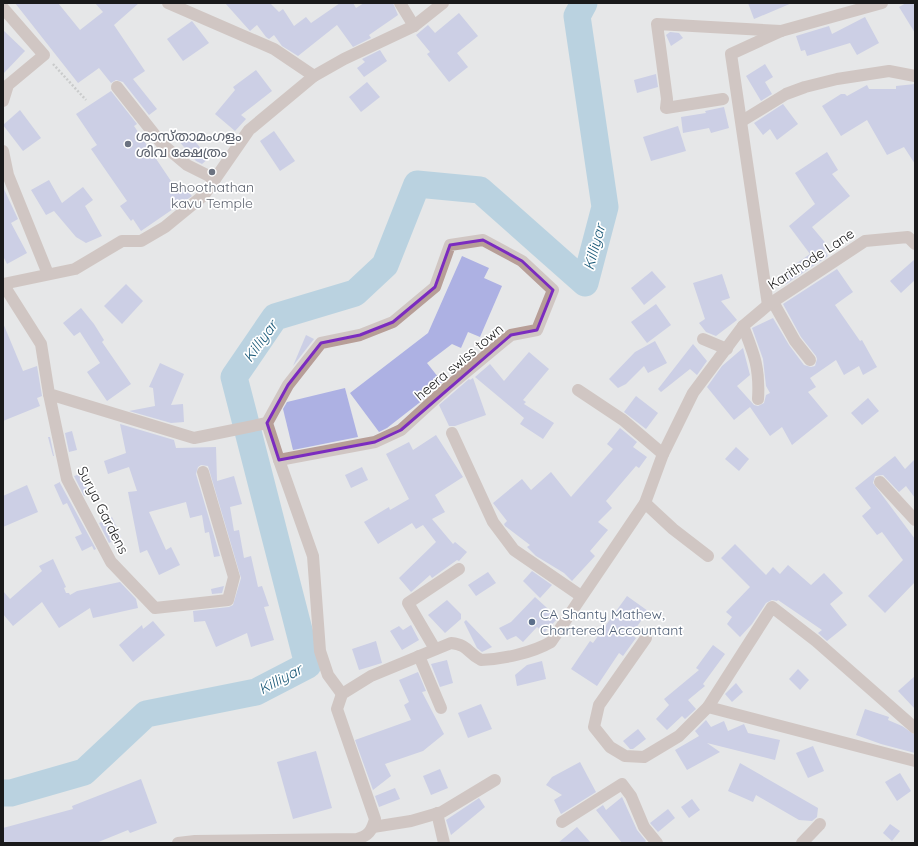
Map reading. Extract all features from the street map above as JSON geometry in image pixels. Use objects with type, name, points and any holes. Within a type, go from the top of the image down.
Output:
[{"type":"street","points":[[168,3],[274,49],[314,76]]},
{"type":"street","points":[[400,3],[414,26]]},
{"type":"street","points":[[3,284],[75,269],[122,241],[140,241],[165,227],[204,195],[249,130],[314,76],[344,59],[414,26],[443,3]]},
{"type":"street","points":[[810,360],[795,341],[770,303],[731,54],[781,31],[882,3]]},
{"type":"street","points":[[3,8],[44,55],[8,85],[3,101]]},
{"type":"street","points":[[723,99],[666,108],[667,99],[657,24],[781,31]]},
{"type":"street","points":[[742,121],[786,94],[806,87],[837,79],[889,71],[915,76]]},
{"type":"street","points":[[117,87],[162,144],[187,165],[215,179]]},
{"type":"street","points":[[3,151],[8,175],[48,274]]},
{"type":"street","name":"Karithode Lane","points":[[770,303],[865,242],[908,237],[915,244]]},
{"type":"street","name":"heera swiss town","points":[[267,423],[288,385],[322,343],[360,336],[393,322],[435,286],[450,245],[483,240],[522,260],[552,290],[537,330],[511,335],[448,386],[401,430],[375,442],[279,460]]},
{"type":"street","name":"Surya Gardens","points":[[3,284],[41,344],[49,394],[68,479],[111,562],[155,608],[228,600],[234,577],[203,472]]},
{"type":"street","points":[[372,830],[375,819],[337,709],[342,694],[371,676],[451,643],[464,645],[475,657],[481,660],[543,646],[557,635],[581,596],[645,504],[663,454],[693,392],[743,326],[770,303]]},
{"type":"street","points":[[743,326],[757,362],[760,378],[758,399]]},
{"type":"street","points":[[703,339],[727,349]]},
{"type":"street","points":[[578,390],[623,420],[663,454]]},
{"type":"street","points":[[49,394],[194,438],[267,423],[313,556],[320,651],[328,675],[342,694]]},
{"type":"street","points":[[452,433],[493,522],[514,550],[581,596]]},
{"type":"street","points":[[880,482],[915,520]]},
{"type":"street","points":[[645,504],[673,529],[708,556]]},
{"type":"street","points":[[435,649],[408,603],[459,569]]},
{"type":"street","points":[[646,638],[599,705],[594,727],[610,747],[624,756],[644,756],[679,736],[708,708],[772,607],[816,641],[915,728]]},
{"type":"street","points":[[419,656],[441,708]]},
{"type":"street","points":[[708,708],[915,761]]},
{"type":"street","points":[[178,843],[357,841],[372,830],[437,814],[472,796],[495,780]]},
{"type":"street","points":[[562,822],[622,784],[631,796],[644,827],[657,843]]},
{"type":"street","points":[[437,814],[444,843]]},
{"type":"street","points":[[802,843],[820,824]]},
{"type":"path","points":[[44,55],[86,100]]},
{"type":"highlighted area","points":[[483,240],[522,261],[553,290],[537,330],[511,335],[401,430],[375,442],[279,460],[267,423],[288,385],[321,343],[360,335],[393,322],[435,287],[450,245]]},
{"type":"building","points":[[15,3],[58,3],[80,30],[103,12],[95,3],[139,3],[114,25],[145,71],[133,79],[157,109],[149,115],[123,82],[116,80],[111,83],[99,68],[78,83]]},
{"type":"building","points":[[225,3],[270,3],[279,12],[283,9],[294,26],[306,17],[311,23],[340,3],[353,3],[356,8],[364,3],[393,3],[398,15],[369,35],[371,38],[353,47],[337,25],[298,56],[282,46],[274,35],[269,39],[266,37],[257,25],[250,31]]},
{"type":"building","points":[[748,3],[792,3],[754,19]]},
{"type":"building","points":[[906,3],[915,3],[915,33],[899,7]]},
{"type":"building","points":[[459,13],[478,36],[457,53],[468,67],[449,82],[427,54],[430,52],[416,35],[428,25],[435,33]]},
{"type":"building","points":[[865,17],[879,43],[857,55],[850,43],[807,56],[805,50],[801,51],[796,36],[829,26],[832,34]]},
{"type":"building","points":[[192,21],[209,43],[183,61],[167,39]]},
{"type":"building","points":[[3,30],[25,51],[3,74]]},
{"type":"building","points":[[670,32],[679,33],[683,38],[671,46],[666,35]]},
{"type":"building","points":[[380,50],[387,61],[364,77],[357,68],[365,62],[362,59]]},
{"type":"building","points":[[765,64],[773,77],[765,82],[772,94],[761,101],[746,76]]},
{"type":"building","points":[[256,70],[272,91],[241,115],[246,119],[235,131],[215,114],[235,90],[233,87]]},
{"type":"building","points":[[656,74],[658,87],[637,93],[634,80]]},
{"type":"building","points":[[367,82],[380,97],[361,112],[349,97]]},
{"type":"building","points":[[915,84],[915,164],[904,147],[887,155],[867,120],[841,136],[822,106],[841,94],[845,94],[847,96],[867,85],[869,89],[896,89],[896,86]]},
{"type":"building","points":[[111,91],[137,124],[134,126],[175,187],[181,183],[192,196],[141,231],[133,219],[131,221],[120,206],[127,201],[91,149],[97,145],[76,114]]},
{"type":"building","points":[[783,104],[798,124],[777,140],[770,129],[763,135],[754,123]]},
{"type":"building","points":[[724,107],[729,128],[711,133],[709,128],[683,133],[681,117],[706,113],[705,111]]},
{"type":"building","points":[[20,110],[41,138],[23,151],[3,125]]},
{"type":"building","points":[[678,126],[686,151],[651,161],[643,137]]},
{"type":"building","points":[[274,131],[295,161],[280,171],[260,141]]},
{"type":"building","points":[[187,132],[209,158],[202,164],[196,161],[178,140]]},
{"type":"building","points":[[827,152],[838,170],[832,174],[850,196],[812,227],[828,246],[824,250],[828,256],[786,284],[780,275],[810,254],[789,226],[815,204],[795,173]]},
{"type":"building","points":[[49,180],[62,203],[83,187],[93,200],[85,206],[102,236],[86,243],[76,237],[54,211],[46,215],[31,190]]},
{"type":"building","points":[[3,187],[18,219],[11,223],[27,253],[7,264],[3,256]]},
{"type":"building","points":[[462,256],[489,268],[484,278],[502,286],[480,337],[468,332],[461,348],[452,344],[427,363],[442,382],[419,403],[387,428],[379,432],[350,393],[428,333]]},
{"type":"building","points":[[915,259],[915,280],[901,293],[890,281]]},
{"type":"building","points":[[837,269],[853,292],[835,305],[860,341],[862,340],[877,367],[863,375],[859,366],[844,375],[836,360],[810,378],[816,387],[808,392],[828,416],[792,445],[782,427],[770,436],[750,407],[734,420],[707,387],[722,366],[743,348],[750,375],[737,386],[754,405],[758,406],[764,403],[766,395],[770,393],[766,386],[763,359],[752,328],[773,318],[789,345],[804,365],[811,367],[815,366],[817,359],[816,356],[801,337],[783,304]]},
{"type":"building","points":[[652,271],[666,287],[644,305],[631,288]]},
{"type":"building","points":[[722,274],[730,298],[721,301],[737,320],[716,336],[706,332],[699,323],[705,319],[693,283]]},
{"type":"building","points":[[126,284],[143,301],[122,324],[104,306]]},
{"type":"building","points":[[656,304],[671,325],[647,343],[631,322]]},
{"type":"building","points":[[81,308],[94,324],[104,340],[102,342],[131,384],[107,401],[87,372],[100,363],[80,332],[74,336],[63,323]]},
{"type":"building","points":[[3,323],[23,371],[37,366],[42,396],[37,398],[40,406],[3,421]]},
{"type":"building","points":[[306,335],[314,339],[293,366]]},
{"type":"building","points":[[655,341],[667,363],[648,373],[644,366],[626,384],[618,388],[609,379],[635,352]]},
{"type":"building","points":[[693,344],[707,361],[697,375],[690,369],[661,392],[658,389]]},
{"type":"building","points":[[529,352],[549,369],[523,400],[526,402],[524,404],[554,423],[543,439],[520,424],[524,418],[475,377],[490,364],[504,381]]},
{"type":"building","points":[[160,363],[184,374],[171,405],[183,404],[184,422],[171,423],[129,411],[155,406],[153,388],[149,387]]},
{"type":"building","points":[[473,378],[486,415],[455,426],[449,426],[439,405],[469,379],[470,380]]},
{"type":"building","points":[[345,388],[358,437],[293,450],[283,409],[287,402]]},
{"type":"building","points":[[636,396],[658,413],[646,429],[624,412]]},
{"type":"building","points":[[868,398],[879,411],[862,425],[851,413]]},
{"type":"building","points":[[120,424],[174,440],[176,448],[216,447],[217,481],[234,476],[242,504],[230,507],[234,531],[239,530],[244,558],[251,556],[258,587],[262,586],[269,606],[264,607],[274,640],[251,647],[247,633],[216,647],[205,621],[194,622],[193,611],[229,607],[233,605],[241,578],[208,466],[201,465],[198,467],[196,474],[220,556],[214,557],[209,532],[205,533],[202,515],[190,518],[186,502],[149,512],[166,550],[171,547],[180,565],[159,575],[147,550],[140,553],[128,492],[137,491],[129,467],[108,474],[104,461],[126,453]]},
{"type":"building","points":[[620,428],[637,442],[633,447],[647,457],[639,468],[636,466],[606,501],[612,508],[598,522],[608,530],[590,551],[595,556],[572,581],[564,573],[536,556],[527,547],[530,545],[505,526],[504,524],[507,521],[493,503],[522,479],[531,490],[551,472],[571,497],[613,449],[607,444]]},
{"type":"building","points":[[72,431],[77,450],[69,452],[65,433]]},
{"type":"building","points":[[436,435],[463,477],[435,495],[445,512],[432,519],[453,544],[455,542],[467,552],[459,561],[457,560],[432,578],[430,575],[411,592],[399,578],[436,542],[423,525],[416,529],[412,523],[378,544],[364,522],[389,507],[390,510],[409,499],[386,454],[409,442],[413,450]]},
{"type":"building","points":[[48,437],[50,437],[54,456],[53,456]]},
{"type":"building","points":[[736,447],[749,459],[739,471],[725,459]]},
{"type":"building","points":[[895,456],[905,469],[915,459],[915,498],[906,486],[899,492],[883,475],[875,476],[873,483],[915,539],[915,582],[885,613],[868,596],[903,560],[882,532],[877,535],[862,516],[871,508],[855,488]]},
{"type":"building","points":[[362,467],[368,480],[351,488],[345,475]]},
{"type":"building","points":[[80,474],[89,494],[84,496],[74,476]]},
{"type":"building","points":[[60,482],[96,549],[94,550],[92,546],[82,551],[75,537],[82,534],[67,503],[63,505],[54,485]]},
{"type":"building","points":[[27,485],[38,512],[3,527],[3,496]]},
{"type":"building","points":[[112,517],[121,537],[109,543],[99,523]]},
{"type":"building","points":[[735,544],[766,575],[773,567],[780,574],[788,565],[811,585],[824,573],[843,593],[830,604],[847,625],[827,641],[818,633],[822,630],[778,600],[772,600],[766,603],[752,624],[740,637],[727,624],[732,617],[726,612],[750,587],[721,558]]},
{"type":"building","points":[[53,559],[66,587],[64,588],[66,593],[69,593],[70,595],[77,591],[120,582],[136,599],[138,608],[93,618],[90,608],[59,628],[42,602],[13,626],[3,614],[3,591],[10,599],[42,571],[39,566]]},
{"type":"building","points":[[532,571],[552,585],[540,598],[523,581]]},
{"type":"building","points":[[488,572],[496,583],[476,596],[468,585]]},
{"type":"building","points":[[224,586],[222,593],[212,594],[211,589]]},
{"type":"building","points":[[627,596],[648,611],[631,635],[636,638],[623,656],[619,653],[597,686],[571,669],[590,641],[593,643]]},
{"type":"building","name":"CA Shanty Mathew, Chartered Accountant","points":[[535,597],[558,618],[544,633],[537,627],[523,642],[516,636],[507,640],[499,628],[511,622]]},
{"type":"building","points":[[447,600],[461,614],[461,619],[445,633],[428,615]]},
{"type":"building","points":[[466,620],[492,647],[482,652],[477,648],[464,622]]},
{"type":"building","points":[[153,621],[165,635],[133,662],[119,645],[142,625],[143,629]]},
{"type":"building","points":[[411,625],[419,640],[402,650],[390,631],[399,626],[403,630]]},
{"type":"building","points":[[376,641],[382,663],[359,670],[352,649]]},
{"type":"building","points":[[713,645],[725,654],[703,684],[705,686],[688,700],[696,709],[685,719],[682,716],[667,730],[656,719],[669,705],[664,699],[699,670],[696,668]]},
{"type":"building","points":[[447,660],[453,683],[440,687],[431,664]]},
{"type":"building","points":[[542,661],[546,679],[517,686],[515,675],[527,665]]},
{"type":"building","points":[[798,669],[809,680],[800,690],[789,679]]},
{"type":"building","points":[[418,672],[426,691],[422,692],[444,734],[423,751],[385,764],[391,776],[373,790],[355,740],[411,720],[404,705],[409,702],[399,680]]},
{"type":"building","points":[[915,676],[915,709],[898,691]]},
{"type":"building","points":[[736,683],[743,692],[732,702],[725,694]]},
{"type":"building","points":[[481,704],[492,729],[468,738],[458,713]]},
{"type":"building","points":[[865,709],[889,717],[888,720],[902,726],[915,735],[915,753],[881,744],[856,735]]},
{"type":"building","points":[[706,720],[711,727],[724,721],[728,731],[744,724],[748,733],[780,740],[775,760],[707,743],[720,752],[687,770],[675,750],[699,736],[695,731]]},
{"type":"building","points":[[638,729],[646,739],[633,749],[630,749],[623,741]]},
{"type":"building","points":[[813,746],[824,771],[808,778],[796,753]]},
{"type":"building","points":[[316,751],[332,808],[293,819],[277,762]]},
{"type":"building","points":[[580,762],[596,792],[561,814],[554,800],[562,795],[546,785],[552,777]]},
{"type":"building","points":[[740,763],[818,808],[817,817],[812,821],[799,820],[756,795],[753,802],[728,791]]},
{"type":"building","points":[[440,769],[448,788],[431,795],[423,776]]},
{"type":"building","points":[[900,773],[911,791],[897,801],[885,782]]},
{"type":"building","points":[[141,779],[157,823],[130,833],[128,830],[96,843],[3,843],[3,828],[73,809],[72,806]]},
{"type":"building","points":[[395,788],[400,799],[379,807],[375,796]]},
{"type":"building","points":[[622,797],[637,830],[646,841],[644,843],[622,843],[596,810],[603,805],[606,810]]},
{"type":"building","points":[[479,798],[485,807],[451,835],[446,820]]},
{"type":"building","points":[[692,799],[700,810],[689,818],[681,807]]},
{"type":"building","points":[[668,809],[675,818],[658,832],[650,823]]},
{"type":"building","points":[[890,824],[900,831],[892,841],[883,833]]},
{"type":"building","points":[[577,827],[591,843],[558,843]]},
{"type":"waterway","name":"Killiyar","points":[[3,793],[11,793],[84,772],[146,714],[256,692],[308,665],[234,377],[275,317],[355,293],[385,265],[417,184],[480,190],[585,283],[605,207],[577,16],[584,3]]},
{"type":"place","name":"ശാസ്താമംഗളം ശിവ ക്ഷേത്രം","points":[[128,144]]},
{"type":"place","name":"Bhoothathan kavu Temple","points":[[212,172]]},
{"type":"place","name":"CA Shanty Mathew, Chartered Accountant","points":[[532,622]]}]
